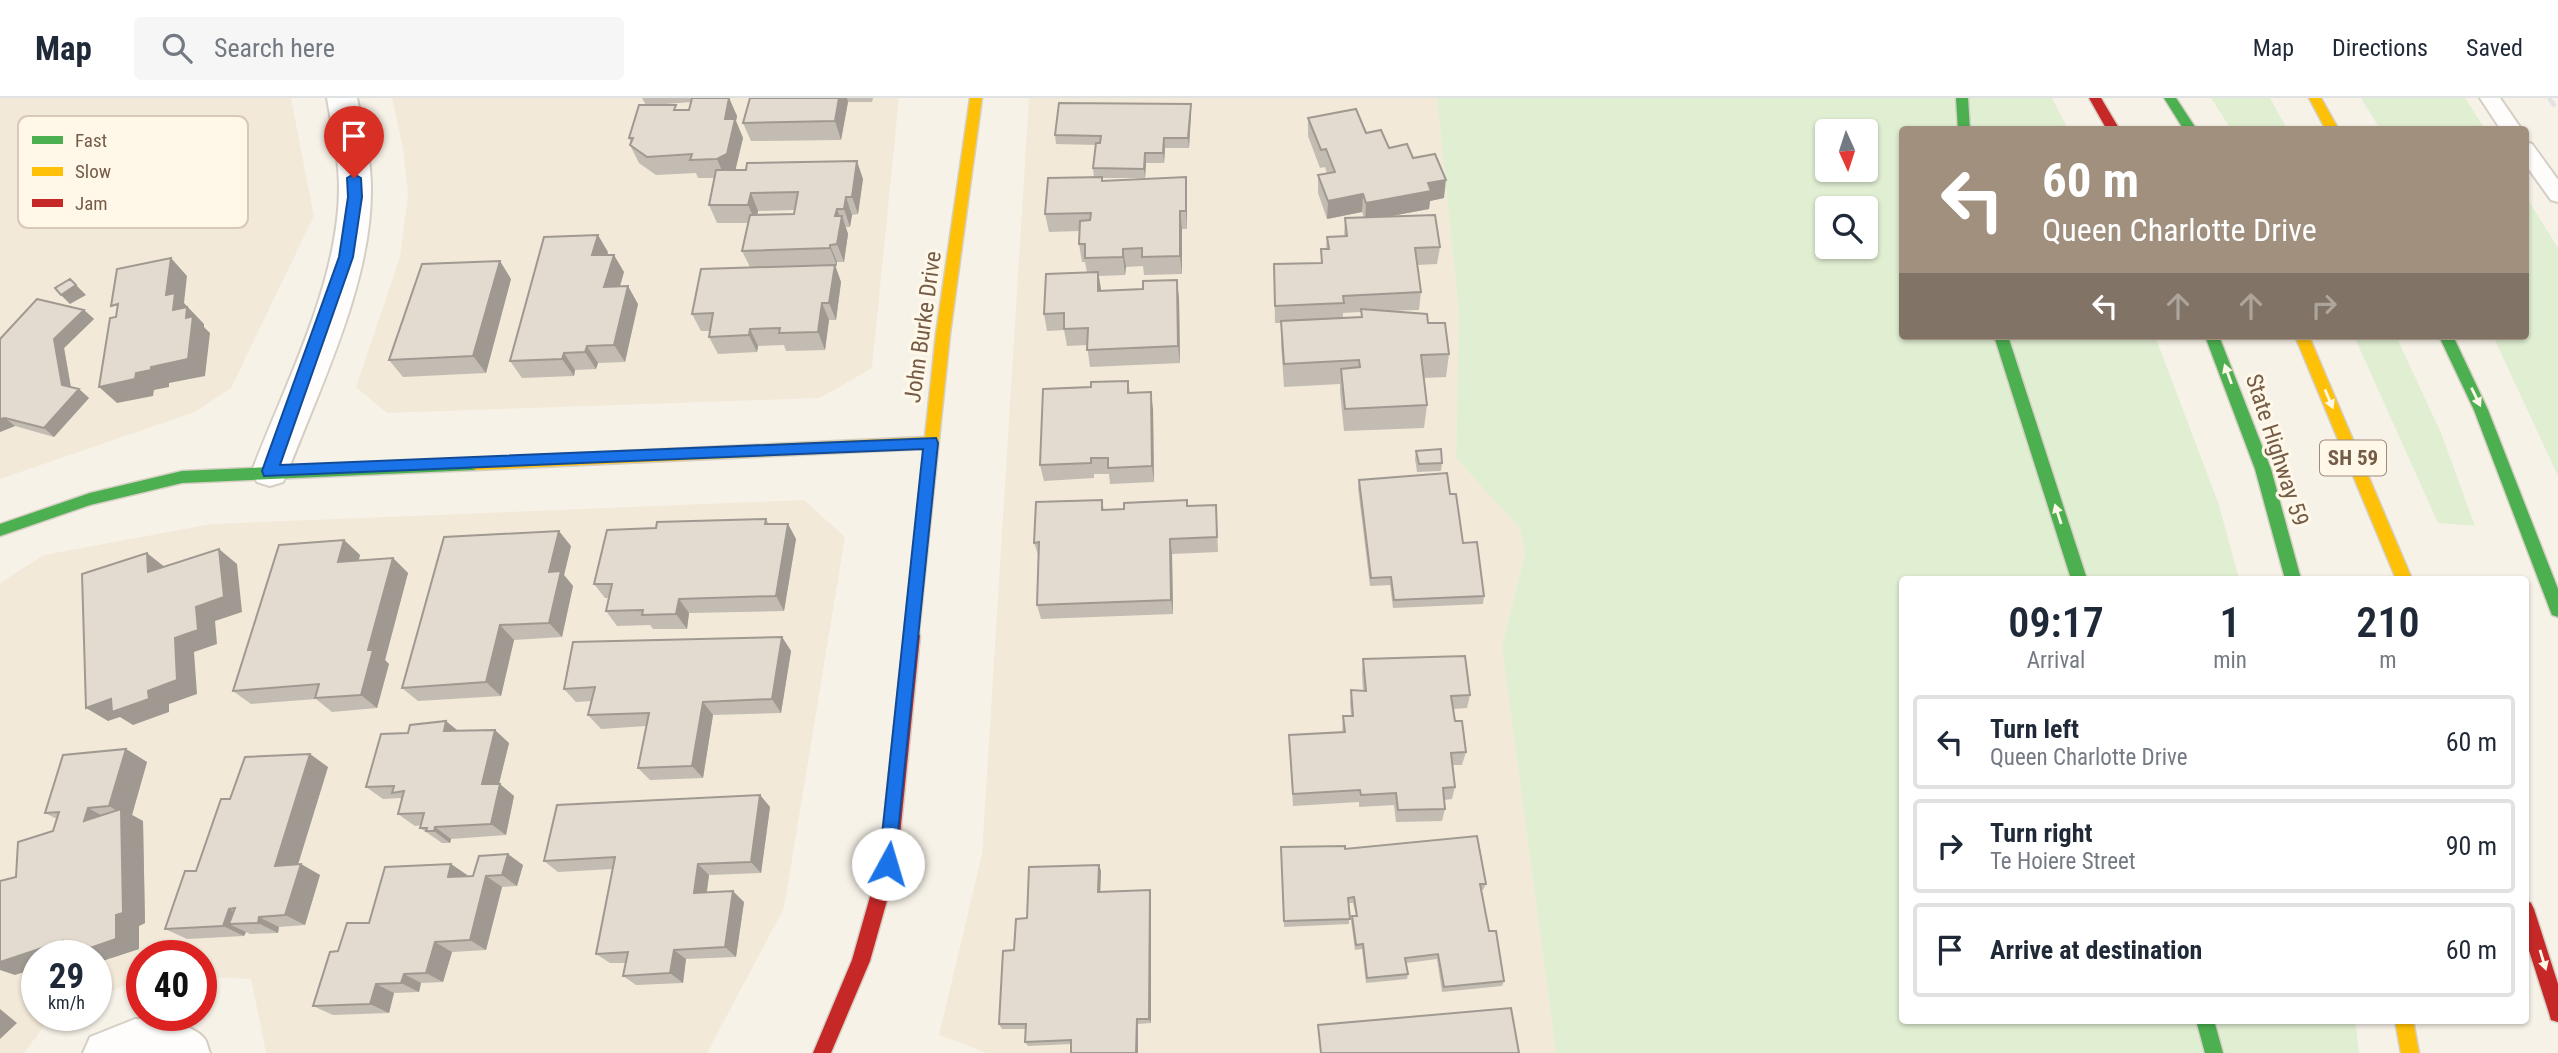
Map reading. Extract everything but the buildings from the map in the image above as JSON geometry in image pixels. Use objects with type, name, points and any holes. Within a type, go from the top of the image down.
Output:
[{"type":"street","points":[[270,471],[346,257],[355,197],[353,160],[342,98]]},
{"type":"street","name":"John Burke Drive","points":[[822,1053],[846,1003],[875,925],[888,864],[931,443],[976,98]]},
{"type":"street","points":[[1962,98],[1964,126]]},
{"type":"street","points":[[2095,98],[2111,126]]},
{"type":"street","points":[[2170,98],[2188,126]]},
{"type":"street","points":[[2315,98],[2331,126]]},
{"type":"street","points":[[2002,340],[2078,576]]},
{"type":"street","name":"State Highway 59","points":[[2214,340],[2263,469],[2292,576]]},
{"type":"street","name":"SH 59","points":[[2304,340],[2403,576]]},
{"type":"street","points":[[2448,340],[2482,410],[2558,610]]},
{"type":"street","points":[[0,530],[59,506],[126,487],[182,477],[931,443]]},
{"type":"street","points":[[2529,922],[2558,1013]]},
{"type":"street","points":[[2207,1024],[2214,1053]]},
{"type":"street","points":[[2405,1024],[2410,1053]]},
{"type":"street","points":[[106,1053],[115,1047],[146,1040],[175,1045],[187,1053]]},
{"type":"lane","points":[[2490,98],[2509,126]]},
{"type":"lane","points":[[2529,155],[2558,195]]},
{"type":"shaded area","points":[[0,98],[291,98],[314,216],[231,388],[195,412],[0,479]]},
{"type":"shaded area","points":[[392,98],[899,98],[872,368],[820,398],[387,413],[356,387],[400,257],[408,194],[403,149]]},
{"type":"shaded area","points":[[1029,98],[1437,98],[1459,313],[1456,457],[1520,528],[1525,554],[1502,647],[1556,1053],[987,1053],[939,1035],[982,854]]},
{"type":"shaded area","points":[[804,500],[845,537],[784,908],[707,1053],[266,1053],[251,979],[217,978],[217,940],[126,940],[126,985],[112,991],[112,940],[21,940],[21,1031],[41,1031],[24,1053],[0,1053],[0,583],[44,555],[211,524]]},
{"type":"green space","points":[[1437,98],[2052,98],[2066,126],[1899,126],[1899,340],[2157,340],[2219,505],[2238,576],[1899,576],[1899,1024],[2355,1024],[2359,1053],[1556,1053],[1502,647],[1525,554],[1520,528],[1456,458],[1459,313]]},
{"type":"green space","points":[[2211,98],[2270,98],[2285,126],[2229,126]]},
{"type":"green space","points":[[2361,98],[2465,98],[2483,126],[2378,126]]},
{"type":"green space","points":[[2529,201],[2558,248],[2558,476],[2495,340],[2529,340]]},
{"type":"green space","points":[[2356,340],[2398,340],[2441,433],[2475,526],[2438,523]]},
{"type":"railway","points":[[2549,98],[2558,111]]},
{"type":"traffic: fast","points":[[1962,98],[1964,126]]},
{"type":"traffic: fast","points":[[2170,98],[2188,126]]},
{"type":"traffic: fast","points":[[2002,340],[2078,576]]},
{"type":"traffic: fast","points":[[2214,340],[2263,469],[2292,576]]},
{"type":"traffic: fast","points":[[2448,340],[2481,410],[2558,610]]},
{"type":"traffic: fast","points":[[0,530],[90,499],[182,477],[476,464]]},
{"type":"traffic: fast","points":[[2206,1024],[2214,1053]]},
{"type":"traffic: slow","points":[[912,636],[943,334],[976,98]]},
{"type":"traffic: slow","points":[[2315,98],[2331,126]]},
{"type":"traffic: slow","points":[[2304,340],[2403,576]]},
{"type":"traffic: slow","points":[[476,464],[931,443]]},
{"type":"traffic: slow","points":[[2405,1024],[2410,1053]]},
{"type":"traffic: jam","points":[[2095,98],[2112,126]]},
{"type":"traffic: jam","points":[[822,1053],[861,961],[888,865],[912,636]]},
{"type":"traffic: jam","points":[[2529,922],[2558,1013]]},
{"type":"route","points":[[354,178],[355,197],[346,257],[270,471],[931,443],[888,864]]}]
